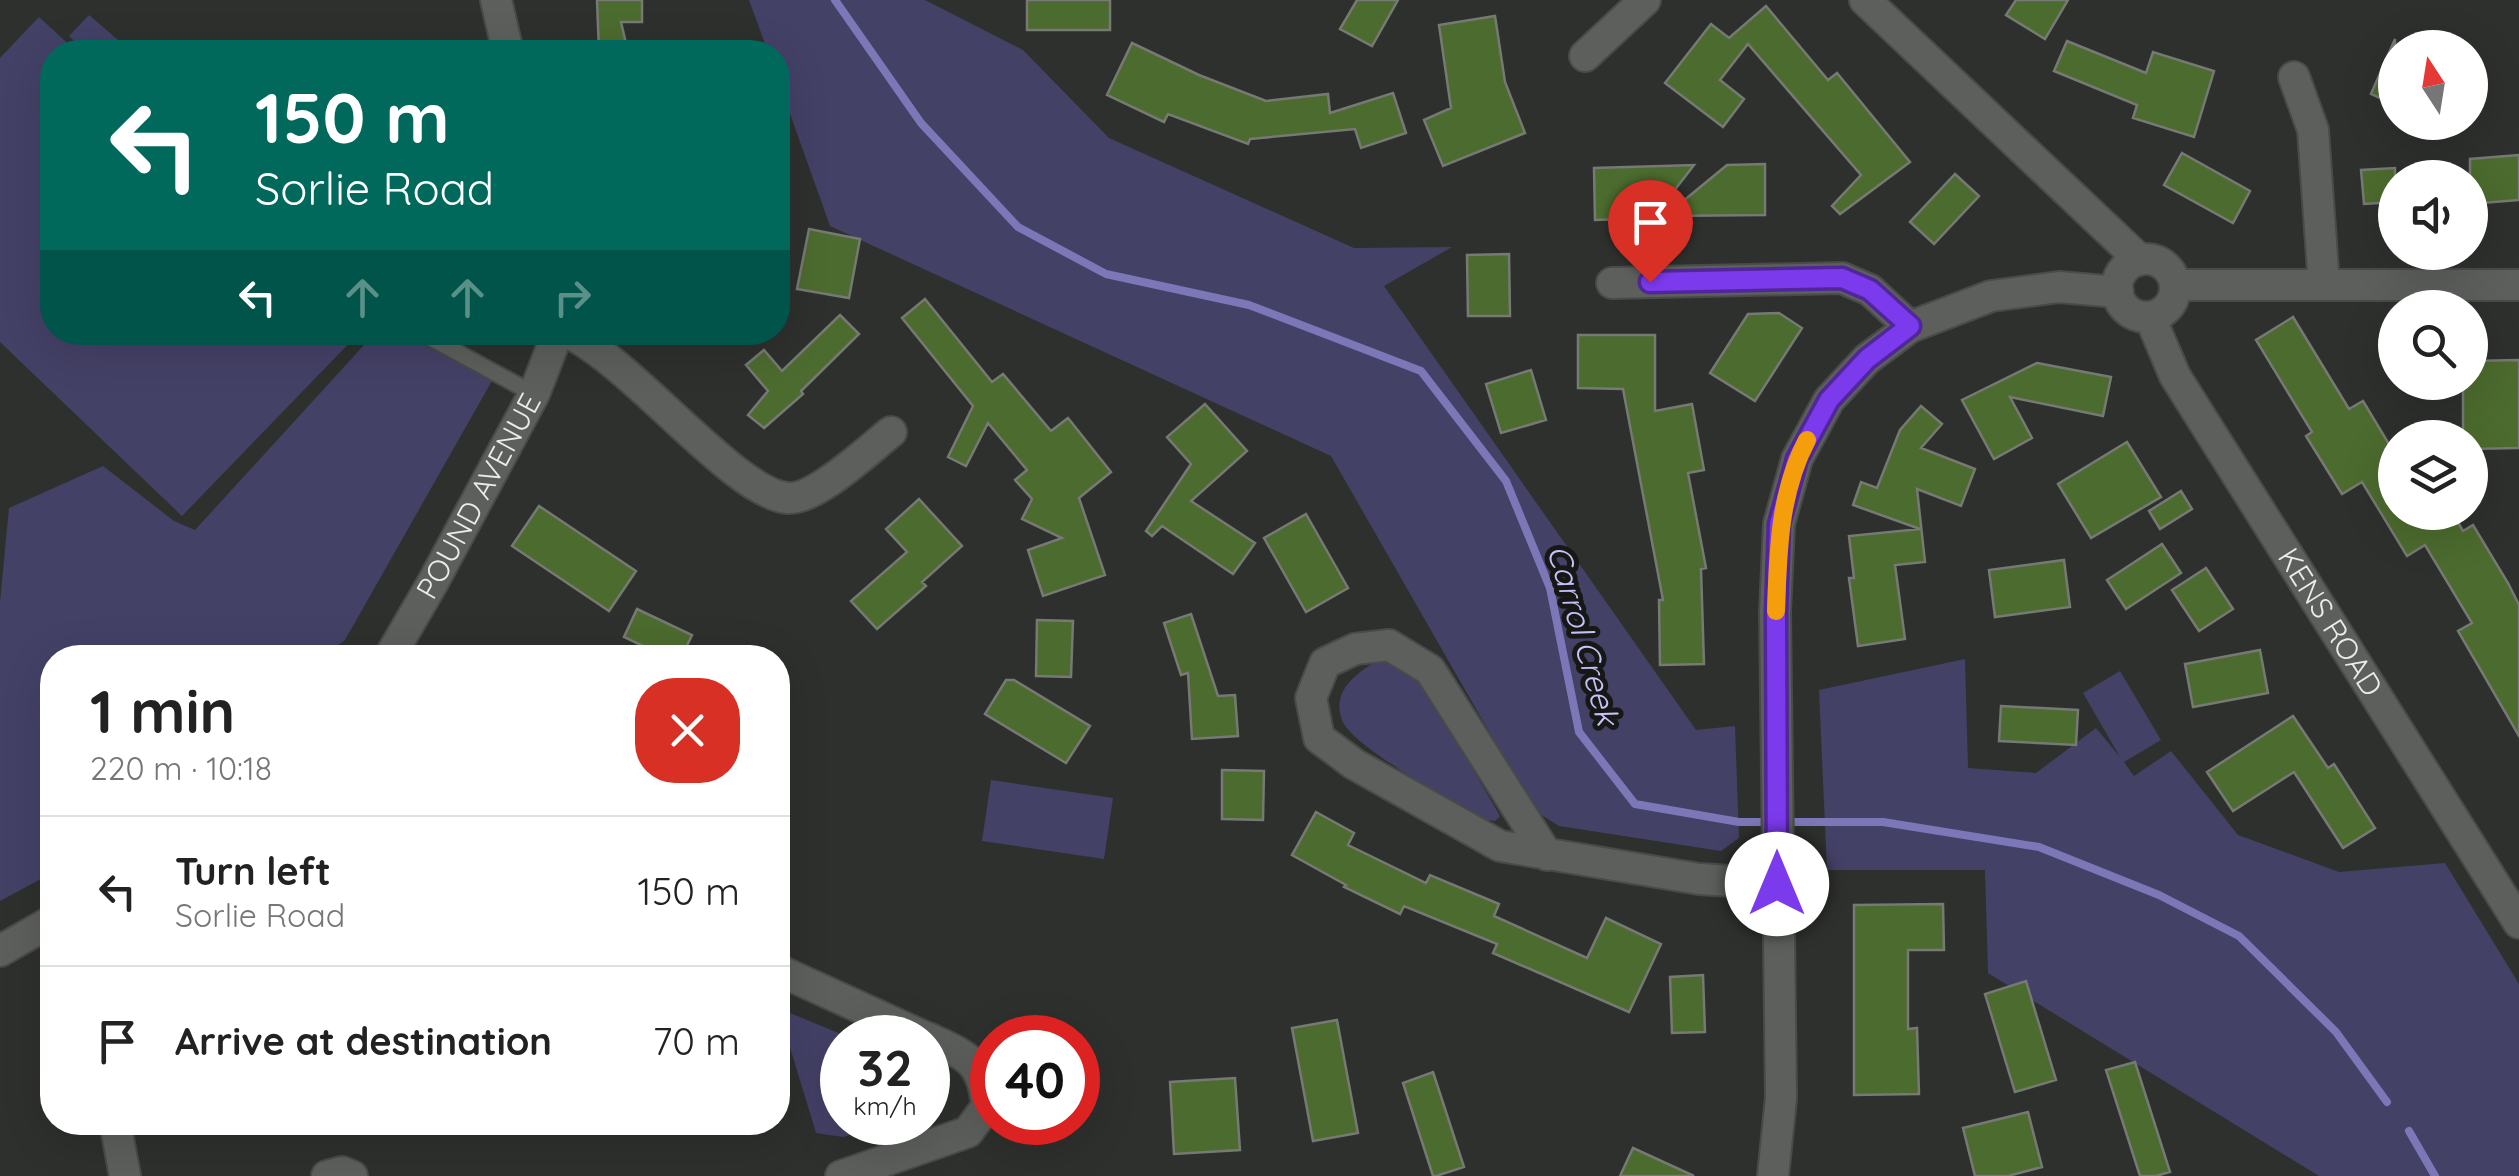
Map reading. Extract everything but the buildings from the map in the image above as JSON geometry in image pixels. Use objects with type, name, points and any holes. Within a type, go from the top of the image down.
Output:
[{"type":"street","points":[[496,0],[505,40]]},
{"type":"street","points":[[1585,56],[1645,0]]},
{"type":"street","points":[[1865,0],[2140,260]]},
{"type":"street","points":[[2294,78],[2313,130],[2324,285]]},
{"type":"street","points":[[2140,260],[2154,260],[2166,266],[2175,284],[2170,306],[2150,317],[2130,312],[2118,292],[2123,272],[2140,260]]},
{"type":"street","points":[[1612,282],[1842,278],[1870,290],[1910,326]]},
{"type":"street","points":[[2175,284],[2519,285]]},
{"type":"street","points":[[1773,1176],[1781,1098],[1776,612],[1779,524],[1797,459],[1829,400],[1867,359],[1910,326],[1991,296],[2059,287],[2118,292]]},
{"type":"street","name":"KENS ROAD","points":[[2150,317],[2175,376],[2519,922]]},
{"type":"street","name":"POUND AVENUE","points":[[397,645],[534,394],[553,345]]},
{"type":"street","points":[[589,345],[605,354],[755,487],[789,498],[813,491],[891,432]]},
{"type":"street","points":[[1547,854],[1430,670],[1389,644],[1355,649],[1326,663],[1311,698],[1319,738],[1354,764],[1500,846],[1547,854],[1698,879],[1777,884]]},
{"type":"street","points":[[0,951],[40,928]]},
{"type":"street","points":[[790,975],[877,1015]]},
{"type":"street","points":[[950,1049],[966,1056],[984,1076],[987,1106],[968,1132],[950,1138]]},
{"type":"street","points":[[117,1135],[125,1176]]},
{"type":"street","points":[[841,1176],[930,1145]]},
{"type":"street","points":[[327,1176],[342,1172],[352,1176]]},
{"type":"lane","points":[[444,345],[534,394]]},
{"type":"shaded area","points":[[749,0],[925,0],[1023,50],[1109,138],[1354,248],[1452,247],[1384,286],[1696,730],[1735,726],[1739,838],[1721,851],[1559,826],[1534,810],[1331,456],[830,226],[790,114],[790,40],[764,40]]},
{"type":"shaded area","points":[[89,15],[118,40],[73,40],[69,36]]},
{"type":"shaded area","points":[[39,17],[64,40],[40,40],[40,345],[347,345],[182,516],[0,342],[0,58]]},
{"type":"shaded area","points":[[364,345],[424,345],[493,379],[345,640],[339,645],[40,645],[40,879],[0,901],[0,602],[9,508],[103,466],[174,521],[195,530]]},
{"type":"shaded area","points":[[1965,659],[1968,768],[2036,773],[2096,728],[2120,757],[2083,693],[2120,671],[2161,740],[2124,762],[2134,776],[2171,751],[2238,835],[2339,872],[2445,863],[2519,984],[2519,1176],[2319,1176],[1988,973],[1985,870],[1827,870],[1819,690]]},
{"type":"shaded area","points":[[1379,660],[1418,674],[1500,816],[1495,821],[1482,819],[1428,787],[1349,731],[1340,710],[1343,691],[1362,670]]},
{"type":"shaded area","points":[[991,780],[1113,798],[1104,859],[982,841]]},
{"type":"shaded area","points":[[790,1013],[820,1025],[820,1134],[816,1133],[790,1047]]},
{"type":"waterway","name":"Carrol Creek","points":[[835,0],[921,123],[1018,227],[1106,274],[1249,305],[1421,371],[1506,481],[1550,588],[1579,732],[1635,804],[1739,822],[1772,822]]},
{"type":"waterway","name":"Carrol Creek","points":[[1786,822],[1883,822],[2039,847],[2159,895],[2239,936],[2336,1032],[2387,1102]]},
{"type":"waterway","name":"Carrol Creek","points":[[2409,1131],[2435,1176]]},
{"type":"slow traffic","points":[[1776,611],[1779,524],[1797,459],[1807,440]]},
{"type":"route","points":[[1650,282],[1842,278],[1870,290],[1910,326],[1867,359],[1829,400],[1797,459],[1779,524],[1777,884]]}]
